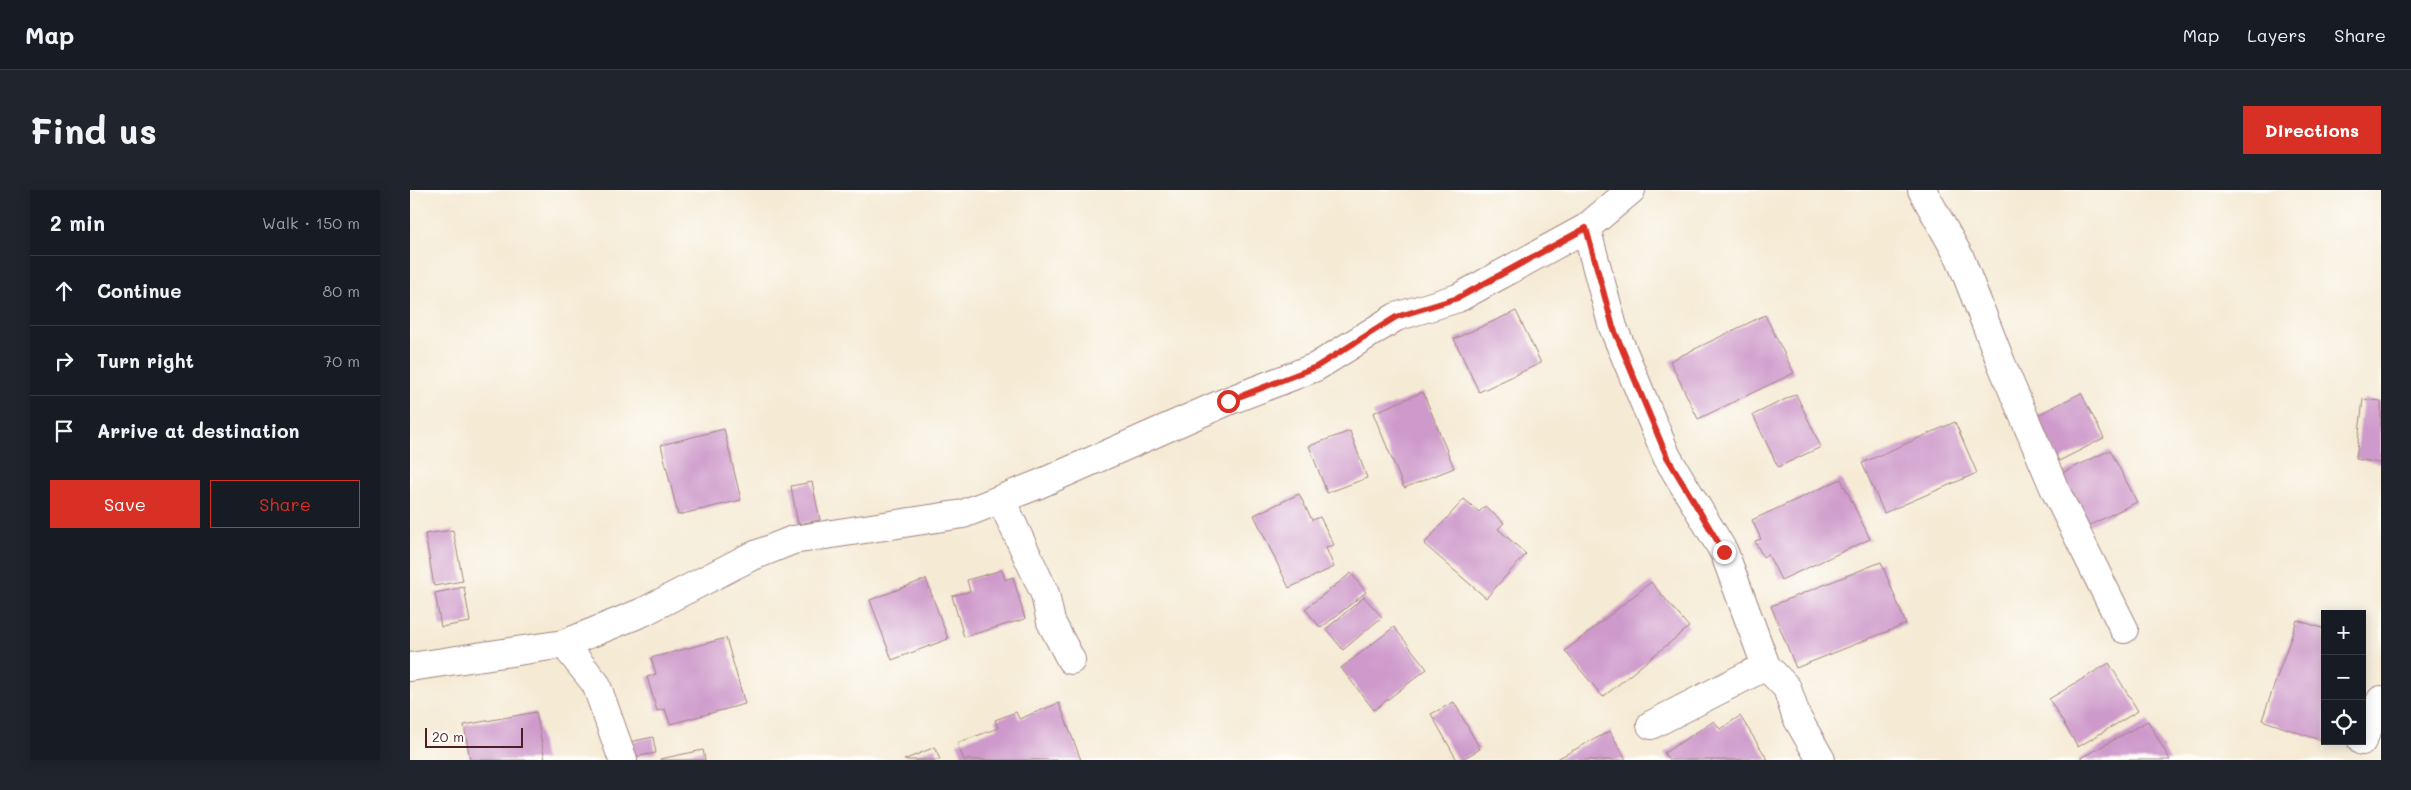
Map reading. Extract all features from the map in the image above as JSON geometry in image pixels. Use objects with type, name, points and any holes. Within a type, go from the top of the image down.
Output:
[{"type":"street","points":[[410,668],[564,644],[643,612],[748,558],[793,540],[963,514],[1228,401],[1316,367],[1396,317],[1458,298],[1586,228],[1632,190]]},
{"type":"street","points":[[1922,190],[1960,258],[2002,365],[2055,490],[2124,629]]},
{"type":"street","points":[[1586,228],[1613,327],[1667,457],[1724,552],[1766,666],[1787,688],[1796,716],[1821,760]]},
{"type":"street","points":[[1001,499],[1045,594],[1051,622],[1071,660]]},
{"type":"street","points":[[564,644],[596,684],[623,760]]},
{"type":"street","points":[[1651,725],[1766,666]]},
{"type":"street","points":[[2366,732],[2381,700]]},
{"type":"street","points":[[2353,760],[2360,745]]},
{"type":"building","points":[[1516,311],[1541,363],[1479,392],[1454,339]]},
{"type":"building","points":[[1765,315],[1794,373],[1698,419],[1670,361]]},
{"type":"building","points":[[1423,392],[1454,468],[1404,488],[1373,413]]},
{"type":"building","points":[[2081,393],[2104,438],[2059,461],[2036,416]]},
{"type":"building","points":[[1796,394],[1821,447],[1778,467],[1753,415]]},
{"type":"building","points":[[2363,399],[2381,401],[2381,463],[2356,459]]},
{"type":"building","points":[[1955,422],[1977,473],[1884,513],[1862,463]]},
{"type":"building","points":[[724,429],[741,500],[678,515],[661,445]]},
{"type":"building","points":[[1350,431],[1367,478],[1327,493],[1309,446]]},
{"type":"building","points":[[2110,450],[2137,502],[2086,527],[2060,474]]},
{"type":"building","points":[[1841,479],[1870,539],[1781,580],[1768,554],[1763,557],[1755,541],[1761,539],[1752,520]]},
{"type":"building","points":[[812,482],[820,520],[798,524],[791,486]]},
{"type":"building","points":[[1299,494],[1312,520],[1320,517],[1334,545],[1326,548],[1334,567],[1289,588],[1254,515]]},
{"type":"building","points":[[1464,499],[1479,512],[1485,506],[1504,523],[1498,529],[1526,554],[1486,598],[1424,544]]},
{"type":"building","points":[[453,530],[463,581],[434,586],[425,534]]},
{"type":"building","points":[[1881,562],[1906,624],[1796,668],[1771,606]]},
{"type":"building","points":[[1002,570],[1005,580],[1013,577],[1025,619],[964,637],[952,596],[970,591],[967,580]]},
{"type":"building","points":[[1351,573],[1366,592],[1321,628],[1305,609]]},
{"type":"building","points":[[926,579],[948,639],[892,660],[870,600]]},
{"type":"building","points":[[1651,582],[1689,627],[1603,697],[1565,651]]},
{"type":"building","points":[[464,587],[470,622],[441,627],[435,593]]},
{"type":"building","points":[[1364,597],[1382,617],[1343,650],[1326,629]]},
{"type":"building","points":[[2297,620],[2321,628],[2321,741],[2262,720]]},
{"type":"building","points":[[1394,627],[1427,669],[1374,710],[1341,668]]},
{"type":"building","points":[[726,638],[745,704],[670,724],[665,709],[657,711],[647,677],[656,674],[651,658]]},
{"type":"building","points":[[2109,663],[2138,711],[2078,747],[2049,699]]},
{"type":"building","points":[[1454,702],[1480,749],[1461,760],[1457,760],[1431,714]]},
{"type":"building","points":[[1059,703],[1081,760],[964,760],[957,743],[998,728],[995,720],[1016,712],[1019,719]]},
{"type":"building","points":[[536,712],[545,760],[470,760],[464,725]]},
{"type":"building","points":[[1740,716],[1768,760],[1669,760],[1664,753],[1714,721],[1720,729]]},
{"type":"building","points":[[2148,721],[2170,760],[2077,760]]},
{"type":"building","points":[[1610,731],[1626,760],[1555,760]]},
{"type":"building","points":[[653,737],[656,753],[633,757],[629,742]]},
{"type":"building","points":[[935,747],[940,760],[904,760]]},
{"type":"building","points":[[703,750],[705,760],[660,760],[660,759]]},
{"type":"route","points":[[1228,401],[1316,367],[1396,317],[1458,298],[1586,228],[1613,327],[1667,457],[1724,552]]}]
